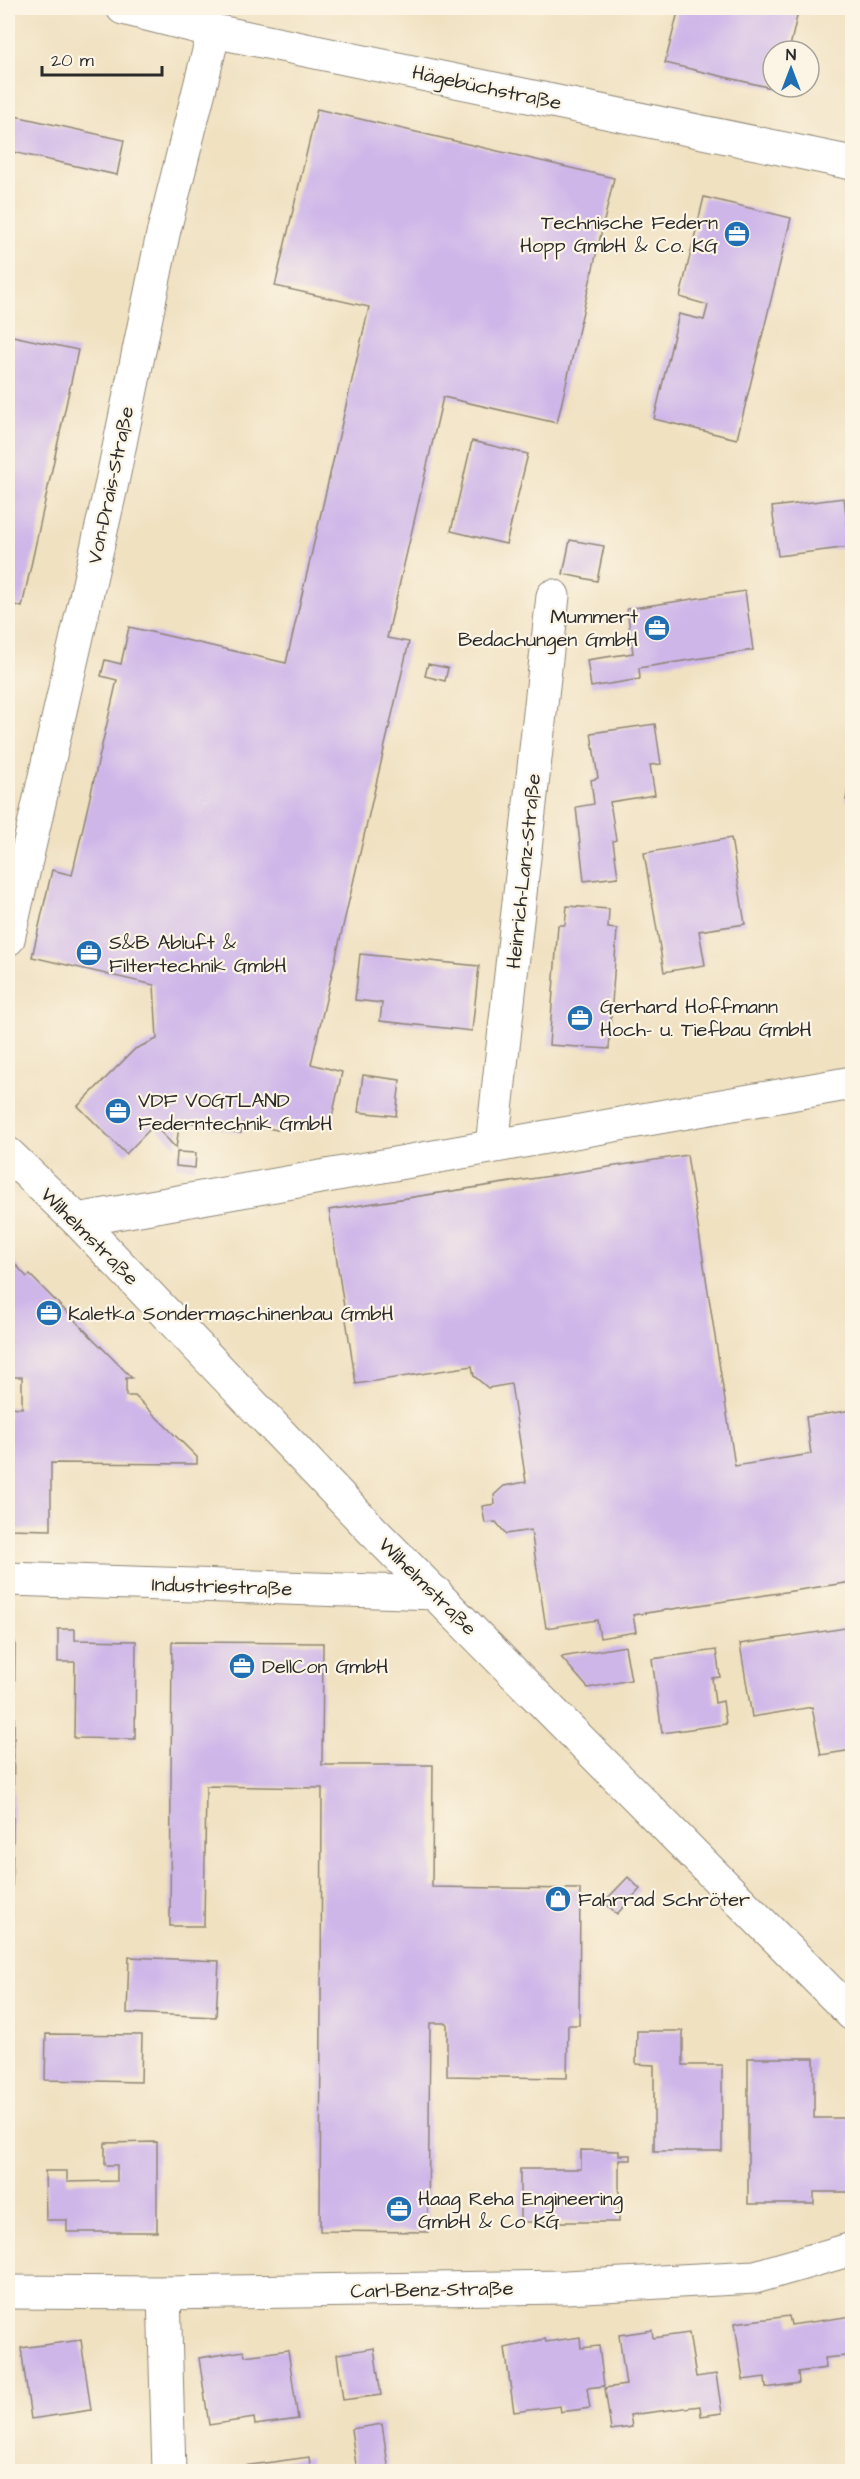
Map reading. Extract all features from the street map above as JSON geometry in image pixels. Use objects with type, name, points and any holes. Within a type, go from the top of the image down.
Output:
[{"type":"street","name":"Hägebüchstraße","points":[[123,8],[214,31],[852,163]]},
{"type":"street","name":"Von-Drais-Straße","points":[[8,939],[111,487],[164,234],[214,31]]},
{"type":"street","name":"Heinrich-Lanz-Straße","points":[[492,1146],[553,596]]},
{"type":"street","points":[[77,1220],[852,1083]]},
{"type":"street","name":"Wilhelmstraße","points":[[8,1155],[77,1220],[334,1492],[852,2014]]},
{"type":"street","name":"Industriestraße","points":[[8,1579],[436,1593]]},
{"type":"street","name":"Carl-Benz-Straße","points":[[8,2292],[164,2293],[566,2287],[755,2277],[852,2249]]},
{"type":"street","points":[[164,2293],[169,2472]]},
{"type":"building","points":[[679,8],[799,8],[792,39],[761,39],[761,86],[665,63]]},
{"type":"building","points":[[317,109],[614,178],[557,423],[443,397],[387,638],[409,642],[311,1064],[342,1072],[331,1122],[277,1130],[243,1123],[241,1133],[180,1120],[176,1148],[154,1125],[126,1154],[78,1106],[135,1049],[157,1039],[154,985],[32,957],[52,870],[72,875],[117,680],[101,676],[105,660],[121,664],[129,627],[286,663],[369,307],[275,286]]},
{"type":"building","points":[[15,116],[124,140],[117,175],[8,151]]},
{"type":"building","points":[[704,197],[791,218],[737,439],[654,419],[679,314],[704,320],[708,305],[680,297]]},
{"type":"building","points":[[8,335],[78,350],[22,607],[8,603]]},
{"type":"building","points":[[472,441],[528,454],[506,544],[451,531]]},
{"type":"building","points":[[844,498],[850,547],[778,556],[772,507]]},
{"type":"building","points":[[570,540],[604,546],[597,581],[563,574]]},
{"type":"building","points":[[745,591],[753,650],[639,668],[640,679],[591,687],[587,660],[633,653],[627,609]]},
{"type":"building","points":[[428,664],[448,668],[445,681],[425,676]]},
{"type":"building","points":[[655,724],[661,764],[650,765],[655,795],[610,802],[616,840],[613,841],[618,877],[584,881],[576,807],[594,804],[591,780],[598,778],[591,733]]},
{"type":"building","points":[[851,773],[852,799],[846,800]]},
{"type":"building","points":[[731,838],[745,924],[699,931],[705,965],[664,972],[644,853]]},
{"type":"building","points":[[567,906],[609,909],[608,928],[617,929],[609,1049],[549,1045],[558,925],[565,925]]},
{"type":"building","points":[[360,954],[479,966],[472,1031],[380,1021],[382,1003],[355,1000]]},
{"type":"building","points":[[363,1075],[400,1080],[396,1116],[358,1112]]},
{"type":"building","points":[[177,1152],[196,1153],[195,1168],[176,1166]]},
{"type":"building","points":[[687,1155],[735,1466],[811,1454],[806,1417],[852,1410],[852,1582],[633,1615],[636,1632],[600,1638],[597,1620],[546,1628],[531,1530],[506,1534],[496,1522],[485,1523],[482,1506],[495,1504],[494,1495],[504,1486],[526,1482],[511,1384],[488,1388],[474,1376],[472,1366],[356,1384],[329,1210]]},
{"type":"building","points":[[8,1256],[27,1277],[30,1275],[132,1378],[126,1378],[126,1396],[135,1396],[197,1457],[197,1464],[51,1463],[51,1530],[8,1529],[8,1407],[22,1408],[22,1377],[8,1377]]},
{"type":"building","points":[[852,1627],[852,1750],[821,1755],[812,1707],[752,1717],[740,1644]]},
{"type":"building","points":[[58,1629],[75,1629],[75,1640],[136,1641],[135,1739],[74,1738],[75,1662],[58,1662]]},
{"type":"building","points":[[8,1642],[15,1642],[12,1914],[8,1914]]},
{"type":"building","points":[[172,1642],[323,1643],[322,1765],[433,1765],[432,1887],[580,1889],[579,2025],[568,2025],[567,2078],[447,2076],[447,2023],[430,2023],[428,2232],[320,2231],[322,1788],[206,1786],[204,1926],[170,1926]]},
{"type":"building","points":[[625,1646],[631,1680],[588,1688],[561,1657]]},
{"type":"building","points":[[716,1650],[720,1677],[712,1678],[715,1703],[723,1701],[726,1724],[662,1733],[652,1659]]},
{"type":"building","points":[[628,1877],[640,1889],[617,1914],[604,1902]]},
{"type":"building","points":[[129,1957],[219,1961],[216,2017],[127,2013]]},
{"type":"building","points":[[637,2031],[683,2031],[683,2065],[722,2065],[722,2151],[654,2151],[654,2065],[636,2064]]},
{"type":"building","points":[[46,2034],[142,2035],[141,2082],[45,2080]]},
{"type":"building","points":[[748,2058],[814,2058],[814,2118],[852,2118],[852,2192],[814,2192],[814,2204],[748,2204]]},
{"type":"building","points":[[157,2142],[157,2232],[67,2232],[67,2220],[46,2220],[45,2171],[67,2171],[67,2182],[117,2181],[117,2165],[105,2165],[105,2143]]},
{"type":"building","points":[[581,2150],[619,2151],[619,2155],[631,2155],[631,2160],[619,2160],[619,2222],[520,2222],[520,2169],[581,2169]]},
{"type":"building","points":[[789,2316],[791,2325],[852,2316],[852,2385],[850,2385],[846,2356],[825,2358],[826,2368],[798,2372],[799,2383],[766,2388],[765,2377],[743,2380],[735,2323]]},
{"type":"building","points":[[652,2330],[653,2338],[689,2333],[696,2377],[716,2374],[722,2413],[701,2416],[700,2406],[630,2415],[632,2427],[611,2430],[605,2388],[626,2385],[619,2335]]},
{"type":"building","points":[[580,2337],[581,2348],[599,2346],[604,2386],[587,2388],[590,2408],[561,2412],[560,2406],[514,2412],[505,2348],[545,2339],[546,2342]]},
{"type":"building","points":[[81,2340],[91,2410],[31,2419],[21,2348]]},
{"type":"building","points":[[374,2348],[381,2395],[343,2400],[337,2354]]},
{"type":"building","points":[[288,2350],[298,2419],[255,2425],[254,2418],[209,2425],[199,2358],[244,2351],[245,2356]]},
{"type":"building","points":[[382,2424],[389,2472],[357,2472],[351,2429]]},
{"type":"building","points":[[309,2457],[311,2472],[214,2472],[214,2470]]},
{"type":"place","name":"Technische Federn Hopp GmbH & Co. KG","points":[[737,234]]},
{"type":"place","name":"Mummert Bedachungen GmbH","points":[[657,628]]},
{"type":"place","name":"S&B Abluft & Filtertechnik GmbH","points":[[89,953]]},
{"type":"place","name":"Gerhard Hoffmann Hoch- u. Tiefbau GmbH","points":[[580,1018]]},
{"type":"place","name":"VDF VOGTLAND Federntechnik GmbH","points":[[118,1111]]},
{"type":"place","name":"Kaletka Sondermaschinenbau GmbH","points":[[49,1313]]},
{"type":"place","name":"DellCon GmbH","points":[[242,1666]]},
{"type":"place","name":"Fahrrad Schröter","points":[[558,1899]]},
{"type":"place","name":"Haag Reha Engineering GmbH & Co KG","points":[[399,2209]]}]
